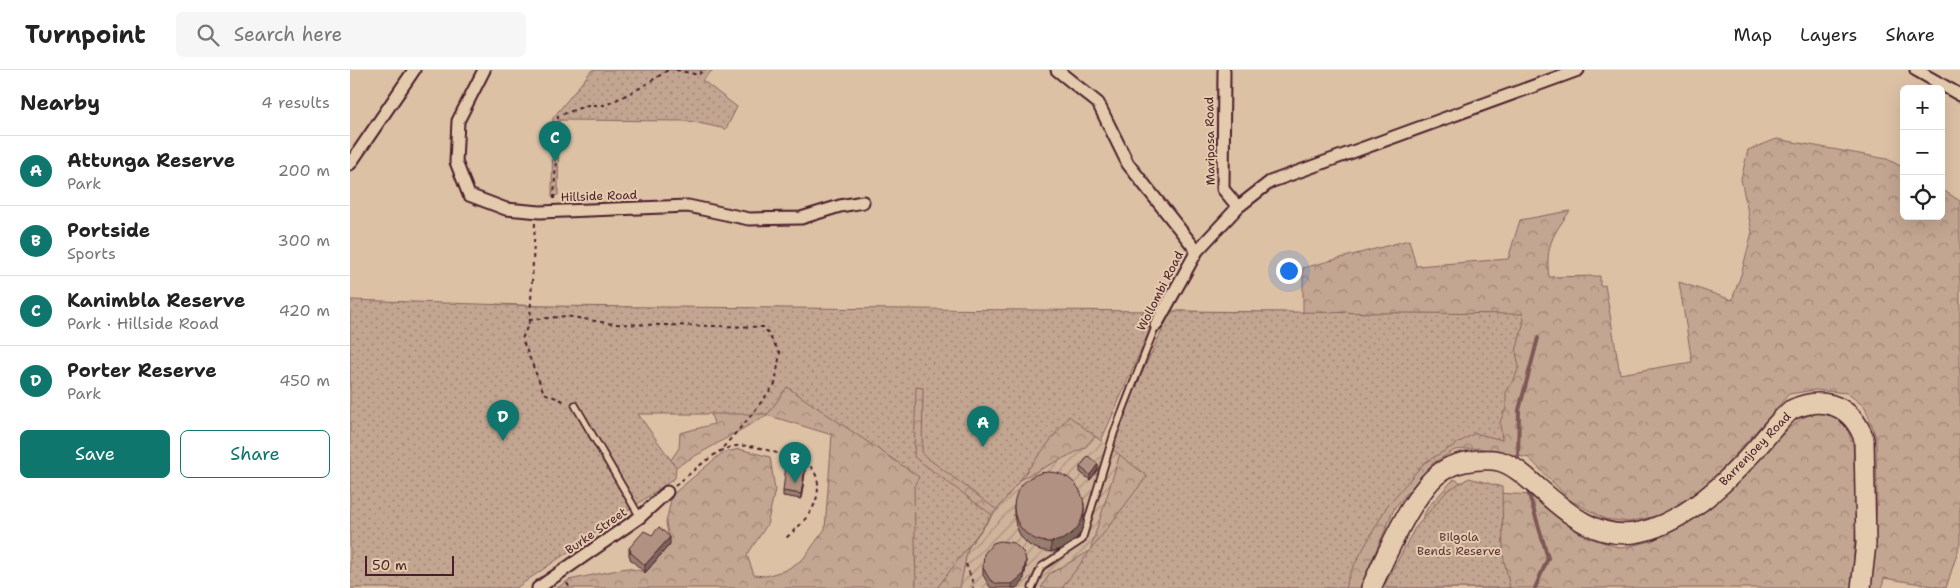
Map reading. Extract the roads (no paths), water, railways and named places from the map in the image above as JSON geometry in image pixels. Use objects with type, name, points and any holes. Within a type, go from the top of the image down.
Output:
[{"type":"main road","name":"Barrenjoey Road","points":[[1371,588],[1391,546],[1418,497],[1432,479],[1454,465],[1481,460],[1499,461],[1522,474],[1571,516],[1614,533],[1638,532],[1662,525],[1691,508],[1726,480],[1791,410],[1800,405],[1819,402],[1841,408],[1851,415],[1859,425],[1864,439],[1866,544],[1861,588]]},
{"type":"street","points":[[350,164],[414,70]]},
{"type":"street","name":"Hillside Road","points":[[484,70],[458,121],[456,162],[469,196],[506,209],[535,211],[688,206],[749,219],[801,218],[840,206],[863,202]]},
{"type":"street","name":"Mariposa Road","points":[[1224,70],[1223,189],[1238,207]]},
{"type":"street","name":"Wollombi Road","points":[[1156,325],[1197,251],[1238,207],[1270,182],[1578,70]]},
{"type":"street","points":[[1916,70],[1960,95]]},
{"type":"street","points":[[1059,71],[1098,103],[1128,164],[1197,251]]},
{"type":"street","name":"Burke Street","points":[[538,588],[640,517],[667,492]]},
{"type":"lane","name":"Wollombi Road","points":[[1032,588],[1041,567],[1082,540],[1114,433],[1156,325]]},
{"type":"lane","points":[[576,405],[640,517]]},
{"type":"waterway","points":[[1518,458],[1519,410],[1538,338]]},
{"type":"waterway","points":[[1528,491],[1548,558],[1535,588]]},
{"type":"place","name":"Kanimbla Reserve","points":[[555,162]]},
{"type":"place","name":"Porter Reserve","points":[[503,441]]},
{"type":"place","name":"Attunga Reserve","points":[[983,447]]},
{"type":"place","name":"Portside","points":[[795,483]]},
{"type":"park label","name":"Bilgola Bends Reserve","points":[[1459,544]]}]
